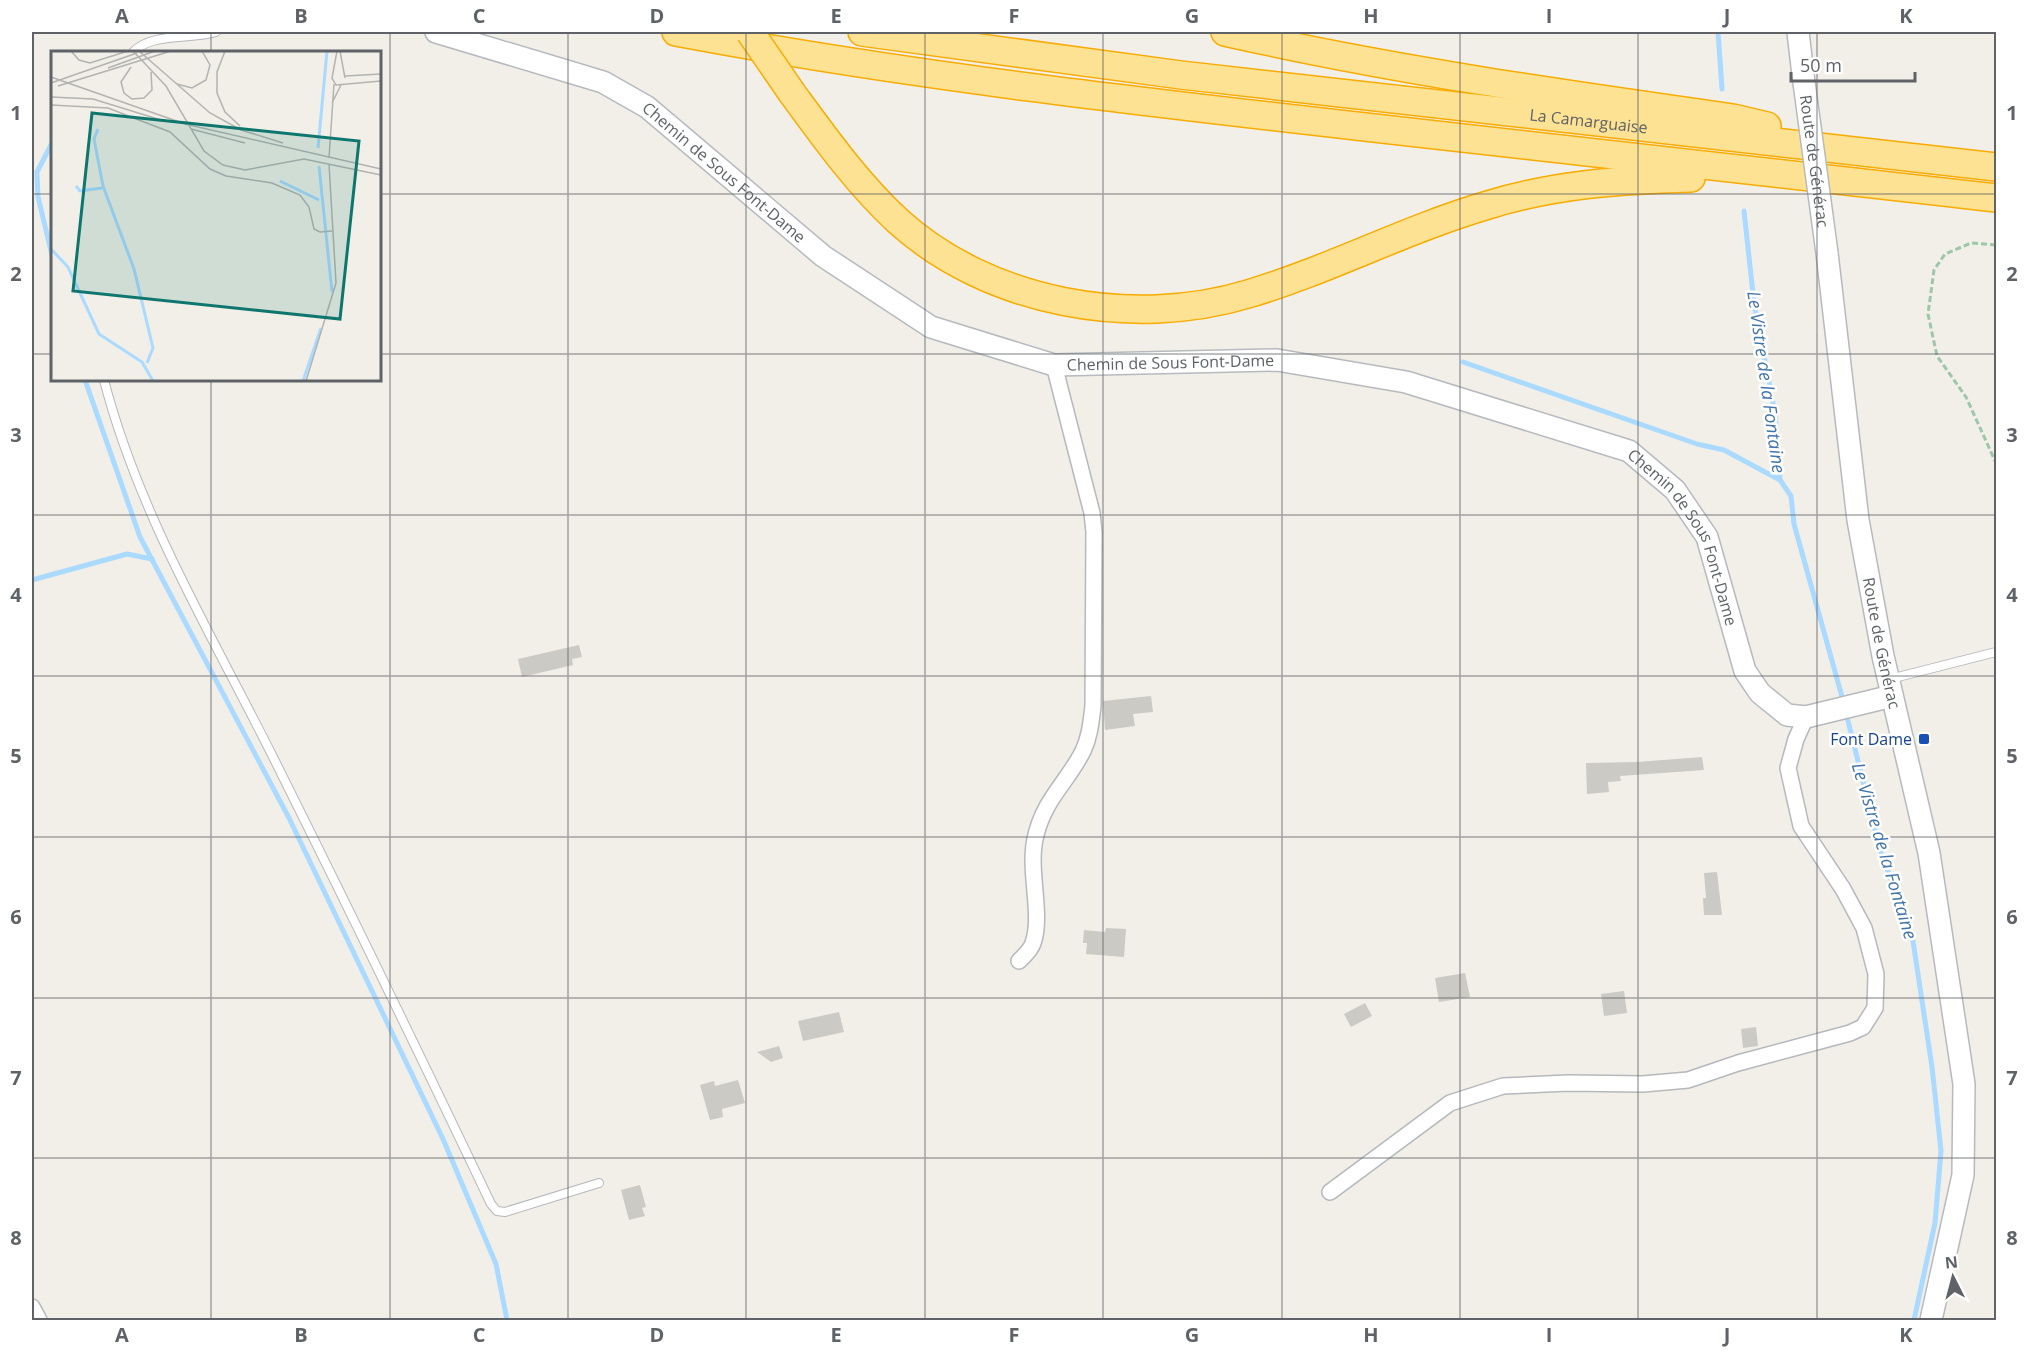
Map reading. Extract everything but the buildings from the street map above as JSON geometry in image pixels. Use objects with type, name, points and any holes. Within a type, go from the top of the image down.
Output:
[{"type":"highway","points":[[676,32],[845,62],[1007,85],[1192,108],[1996,198]]},
{"type":"highway","points":[[750,32],[844,164],[874,198],[901,223],[960,264],[1025,292],[1098,308],[1167,309],[1246,295],[1325,267],[1451,217],[1526,195],[1592,182],[1705,177],[1996,211]]},
{"type":"highway","name":"La Camarguaise","points":[[862,32],[1181,75],[1996,167]]},
{"type":"highway","points":[[1225,32],[1457,78],[1733,118],[1881,154]]},
{"type":"highway","points":[[1246,32],[1277,43]]},
{"type":"street","name":"Chemin de Sous Font-Dame","points":[[436,32],[603,82],[647,107],[823,256],[931,327],[1054,365],[1277,360],[1406,381],[1629,451],[1675,490],[1707,537],[1745,671],[1760,693],[1787,715],[1806,717]]},
{"type":"street","name":"Route de Générac","points":[[1798,32],[1827,253],[1858,520],[1890,688],[1929,853],[1964,1084],[1963,1175],[1931,1320]]},
{"type":"street","points":[[1019,961],[1033,945],[1037,924],[1032,864],[1035,837],[1048,802],[1082,752],[1089,733],[1093,706],[1094,532],[1092,513],[1054,365]]},
{"type":"street","points":[[1330,1192],[1450,1103],[1492,1089],[1514,1085],[1643,1084],[1688,1080],[1738,1063],[1850,1033],[1863,1027],[1875,1008],[1876,974],[1864,928],[1843,889],[1801,826],[1788,768],[1796,739],[1806,717],[1866,704],[1890,688]]},
{"type":"street","points":[[32,1307],[39,1320]]},
{"type":"lane","points":[[134,51],[139,46],[167,38],[216,32]]},
{"type":"lane","points":[[104,381],[110,404],[158,533],[274,759],[491,1204],[497,1211],[505,1212],[599,1183]]},
{"type":"lane","points":[[1890,688],[1996,652]]},
{"type":"path","points":[[1996,245],[1971,243],[1945,254],[1934,270],[1928,314],[1937,356],[1966,397],[1996,463]]},
{"type":"waterway","name":"Le Vistre de la Fontaine","points":[[1718,32],[1722,89]]},
{"type":"waterway","points":[[51,145],[37,172],[38,197],[51,251]]},
{"type":"waterway","name":"Le Vistre de la Fontaine","points":[[1744,211],[1754,303],[1775,414],[1780,480],[1791,496],[1794,524],[1844,704]]},
{"type":"waterway","points":[[1463,362],[1697,444],[1724,450],[1780,480]]},
{"type":"waterway","points":[[85,381],[140,537],[289,818],[443,1139],[496,1264],[507,1320]]},
{"type":"waterway","points":[[32,580],[127,554],[152,559]]},
{"type":"waterway","name":"Le Vistre de la Fontaine","points":[[1846,713],[1880,849],[1913,941],[1932,1067],[1941,1151],[1935,1223],[1914,1320]]},
{"type":"place","name":"Font Dame","points":[[1924,739]]}]
